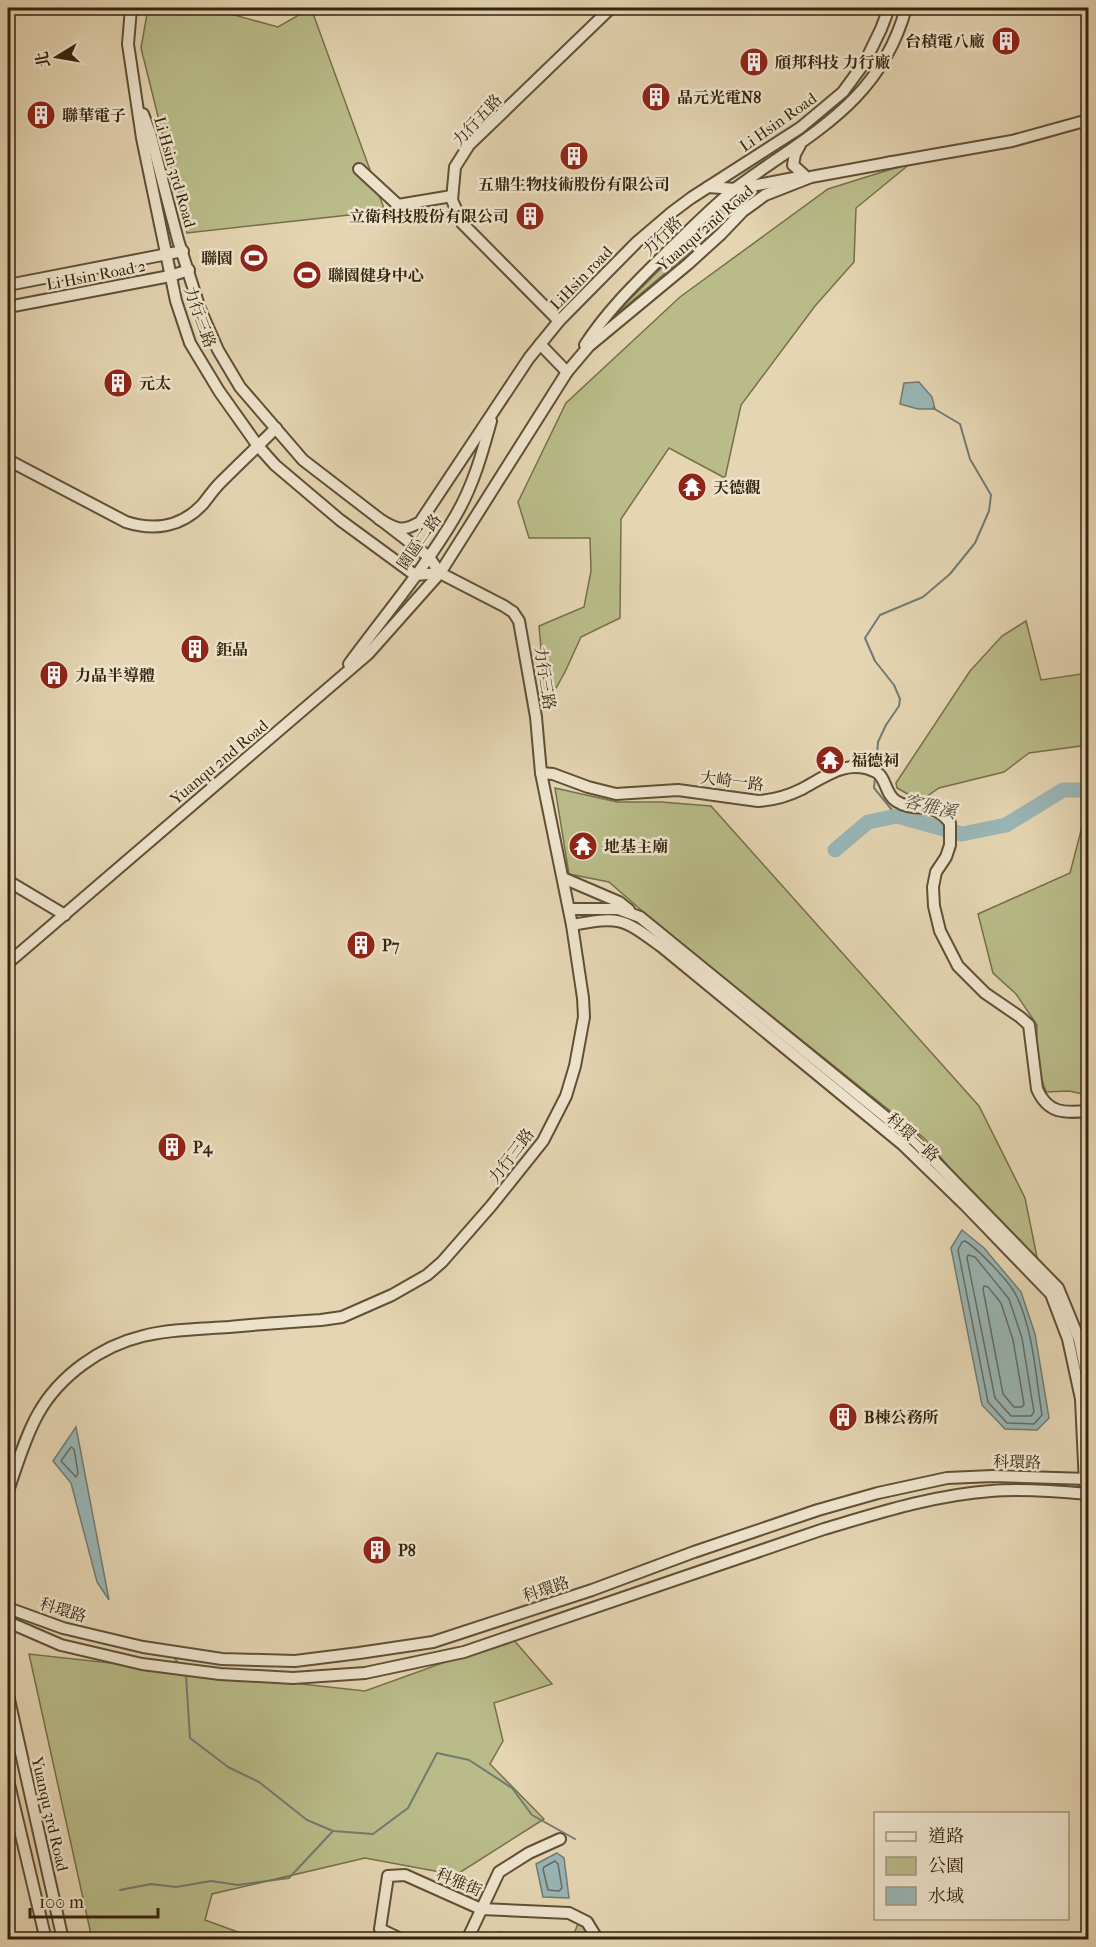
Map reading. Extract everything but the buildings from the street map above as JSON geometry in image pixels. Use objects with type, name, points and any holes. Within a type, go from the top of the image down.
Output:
[{"type":"street","name":"Li Hsin 3rd Road","points":[[131,8],[128,44],[137,99],[150,133],[178,240],[200,309],[218,350],[240,387],[276,428]]},
{"type":"street","name":"力行五路","points":[[560,321],[462,223],[452,200],[455,167],[470,145],[611,8]]},
{"type":"street","name":"Li Hsin Road","points":[[708,187],[800,128],[843,92],[865,62],[889,8]]},
{"type":"street","name":"Li Hsin Road","points":[[800,145],[851,103],[871,81],[892,48],[906,8]]},
{"type":"street","name":"力行三路","points":[[137,99],[142,138],[170,276],[190,343],[219,391],[258,446],[275,465],[312,497],[415,575]]},
{"type":"street","name":"Yuanqu 2nd Road","points":[[567,372],[589,346],[688,264],[743,211],[765,195],[811,177],[1012,141],[1088,123]]},
{"type":"street","points":[[800,145],[793,165],[804,175]]},
{"type":"street","name":"力行路","points":[[567,372],[594,330],[622,298],[704,216],[736,189],[800,145]]},
{"type":"street","name":"Yuanqu 2nd Road","points":[[708,187],[736,189],[804,175],[893,162]]},
{"type":"street","points":[[359,169],[398,205],[452,196]]},
{"type":"street","name":"LiHsin road","points":[[495,410],[540,344],[560,321],[637,242],[671,213],[708,187]]},
{"type":"street","name":"Li Hsin Road 2","points":[[8,285],[183,251]]},
{"type":"street","name":"Li Hsin Road 2","points":[[8,307],[170,276],[189,270]]},
{"type":"street","points":[[540,344],[567,372]]},
{"type":"street","name":"園區二路","points":[[440,573],[567,372]]},
{"type":"street","points":[[378,519],[397,529],[405,530],[420,522],[495,410]]},
{"type":"street","name":"園區二路","points":[[340,677],[429,557],[456,514],[477,470],[495,410]]},
{"type":"street","name":"力行三路","points":[[8,1491],[38,1413],[69,1377],[84,1364],[106,1351],[144,1336],[192,1329],[342,1317],[392,1295],[427,1275],[442,1262],[491,1206],[543,1141],[566,1096],[575,1066],[584,1017],[572,925],[541,773],[536,717],[519,621],[513,612],[504,606],[440,573],[429,557],[303,460],[276,428]]},
{"type":"street","points":[[8,460],[126,522],[142,528],[164,527],[184,520],[200,506],[212,491],[276,428]]},
{"type":"street","points":[[415,575],[440,573]]},
{"type":"street","name":"Yuanqu 2nd Road","points":[[8,963],[368,654],[440,573]]},
{"type":"street","name":"大崎一路","points":[[541,773],[553,774],[588,787],[616,794],[678,790],[758,801],[781,798],[802,789],[829,772],[852,766],[875,771],[881,776],[886,789],[896,801],[937,810],[950,823],[952,838],[946,857],[936,872],[933,887],[934,906],[940,931],[958,966],[985,993],[1029,1025],[1036,1089],[1046,1104],[1061,1112],[1089,1111]]},
{"type":"street","points":[[563,878],[618,902],[634,914]]},
{"type":"street","points":[[8,881],[65,915]]},
{"type":"street","name":"科環一路","points":[[569,909],[602,908],[634,914],[914,1140],[1058,1288],[1079,1339],[1089,1382]]},
{"type":"street","name":"科環一路","points":[[572,925],[615,919],[626,922],[662,947],[902,1144],[1051,1294],[1068,1340],[1081,1399],[1087,1494]]},
{"type":"street","name":"科環路","points":[[8,1608],[63,1628],[143,1647],[222,1659],[295,1661],[434,1642],[592,1590],[818,1510],[878,1493],[947,1478],[993,1476],[1087,1479]]},
{"type":"street","name":"科環路","points":[[8,1623],[61,1645],[142,1664],[220,1674],[293,1678],[365,1672],[464,1652],[880,1512],[947,1497],[992,1491],[1087,1494]]},
{"type":"street","name":"Yuanqu 3rd Road","points":[[8,1695],[63,1940]]},
{"type":"street","name":"Yuanqu 3rd Road","points":[[8,1780],[46,1940]]},
{"type":"street","points":[[467,1940],[499,1872],[529,1853],[560,1839]]},
{"type":"street","name":"科雅街","points":[[403,1940],[380,1929],[388,1876],[405,1875],[481,1908],[569,1913],[587,1922],[598,1940]]},
{"type":"green space","points":[[148,8],[209,8],[278,27],[311,8],[385,211],[187,233],[141,48]]},
{"type":"green space","points":[[911,163],[856,208],[854,262],[815,306],[741,405],[725,478],[669,448],[621,519],[620,618],[581,637],[546,706],[539,626],[584,607],[591,571],[590,538],[529,538],[518,502],[566,403],[680,297],[828,189]]},
{"type":"green space","points":[[769,186],[607,322],[737,193]]},
{"type":"green space","points":[[1026,621],[1041,680],[1088,673],[1088,745],[1029,753],[1004,772],[939,788],[920,801],[897,788],[896,783],[970,671],[1002,636]]},
{"type":"green space","points":[[555,788],[617,802],[661,802],[711,806],[979,1106],[1025,1198],[1039,1267],[924,1138],[664,930],[609,882],[569,874]]},
{"type":"green space","points":[[1083,823],[1088,823],[1088,1095],[1069,1091],[1046,1092],[1036,1062],[1037,1025],[1016,994],[993,973],[978,914],[1070,873]]},
{"type":"green space","points":[[512,1638],[552,1684],[494,1703],[503,1741],[490,1764],[544,1819],[456,1875],[365,1858],[212,1894],[205,1920],[257,1939],[92,1939],[29,1654],[365,1691]]},
{"type":"green space","points":[[579,1921],[594,1939],[498,1940],[499,1932],[572,1939]]},
{"type":"water","points":[[919,382],[932,397],[935,409],[918,409],[900,404],[904,383]]},
{"type":"water","points":[[962,1230],[984,1248],[1021,1292],[1035,1334],[1049,1418],[1037,1430],[1005,1429],[982,1405],[951,1248]]},
{"type":"water","points":[[76,1427],[109,1600],[97,1582],[71,1483],[53,1461]]},
{"type":"water","points":[[557,1853],[564,1858],[569,1898],[543,1897],[536,1864]]},
{"type":"waterway","points":[[876,769],[878,742],[899,706],[900,699],[894,685],[875,661],[865,638],[880,615],[923,597],[950,574],[975,543],[989,511],[991,495],[970,459],[960,424],[933,408]]},
{"type":"waterway","points":[[875,777],[874,788],[897,816]]},
{"type":"waterway","name":"客雅溪","points":[[835,850],[868,822],[897,816],[962,834],[1006,825],[1063,790],[1088,790]]},
{"type":"waterway","points":[[172,1655],[180,1665]]},
{"type":"waterway","points":[[186,1675],[190,1738],[228,1767],[259,1782],[307,1820],[333,1831],[373,1834],[408,1808],[437,1753],[469,1760],[512,1788],[532,1815],[575,1839]]},
{"type":"waterway","points":[[120,1890],[151,1884],[176,1887],[211,1881],[238,1885],[289,1878],[332,1832]]},
{"type":"place","name":"台積電八廠","points":[[1006,41]]},
{"type":"place","name":"頎邦科技 力行廠","points":[[754,62]]},
{"type":"place","name":"晶元光電N8","points":[[656,97]]},
{"type":"place","name":"聯華電子","points":[[41,115]]},
{"type":"place","name":"五鼎生物技術股份有限公司","points":[[574,156]]},
{"type":"place","name":"立衛科技股份有限公司","points":[[530,216]]},
{"type":"place","name":"聯園","points":[[254,258]]},
{"type":"place","name":"聯園健身中心","points":[[307,275]]},
{"type":"place","name":"元太","points":[[118,383]]},
{"type":"place","name":"天德觀","points":[[692,487]]},
{"type":"place","name":"鉅晶","points":[[195,649]]},
{"type":"place","name":"力晶半導體","points":[[54,675]]},
{"type":"place","name":"福德祠","points":[[830,760]]},
{"type":"place","name":"地基主廟","points":[[583,846]]},
{"type":"place","name":"P7","points":[[361,945]]},
{"type":"place","name":"P4","points":[[172,1147]]},
{"type":"place","name":"B棟公務所","points":[[843,1417]]},
{"type":"place","name":"P8","points":[[377,1550]]}]
